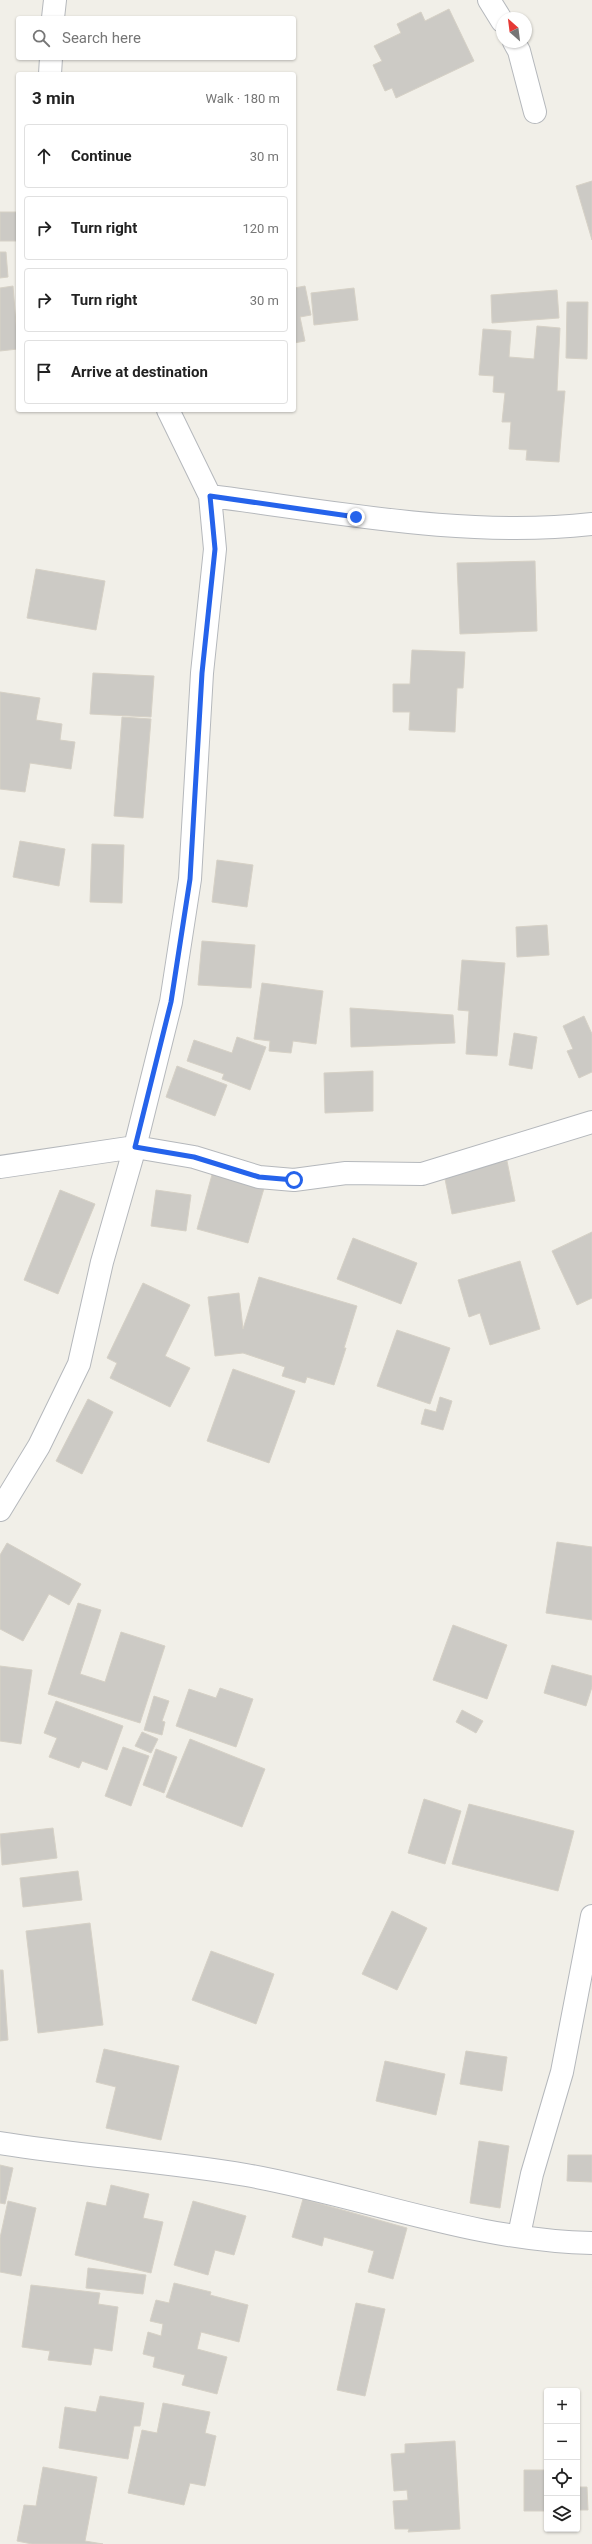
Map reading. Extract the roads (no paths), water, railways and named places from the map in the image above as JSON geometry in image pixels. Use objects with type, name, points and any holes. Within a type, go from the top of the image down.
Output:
[{"type":"street","points":[[53,16],[54,0]]},
{"type":"street","points":[[489,0],[496,12]]},
{"type":"street","points":[[517,48],[535,112]]},
{"type":"street","points":[[50,60],[50,72]]},
{"type":"street","points":[[0,1510],[38,1446],[79,1364],[102,1262],[135,1147],[171,1002],[190,879],[202,673],[215,549],[210,496],[169,412]]},
{"type":"street","points":[[210,496],[356,517],[553,528],[592,524]]},
{"type":"street","points":[[0,1167],[135,1147],[194,1157],[259,1177],[294,1180],[346,1173],[422,1174],[592,1122]]},
{"type":"street","points":[[519,2235],[532,2174],[562,2072],[592,1916]]},
{"type":"street","points":[[0,2143],[61,2153],[246,2175],[447,2222],[555,2242],[592,2243]]}]
